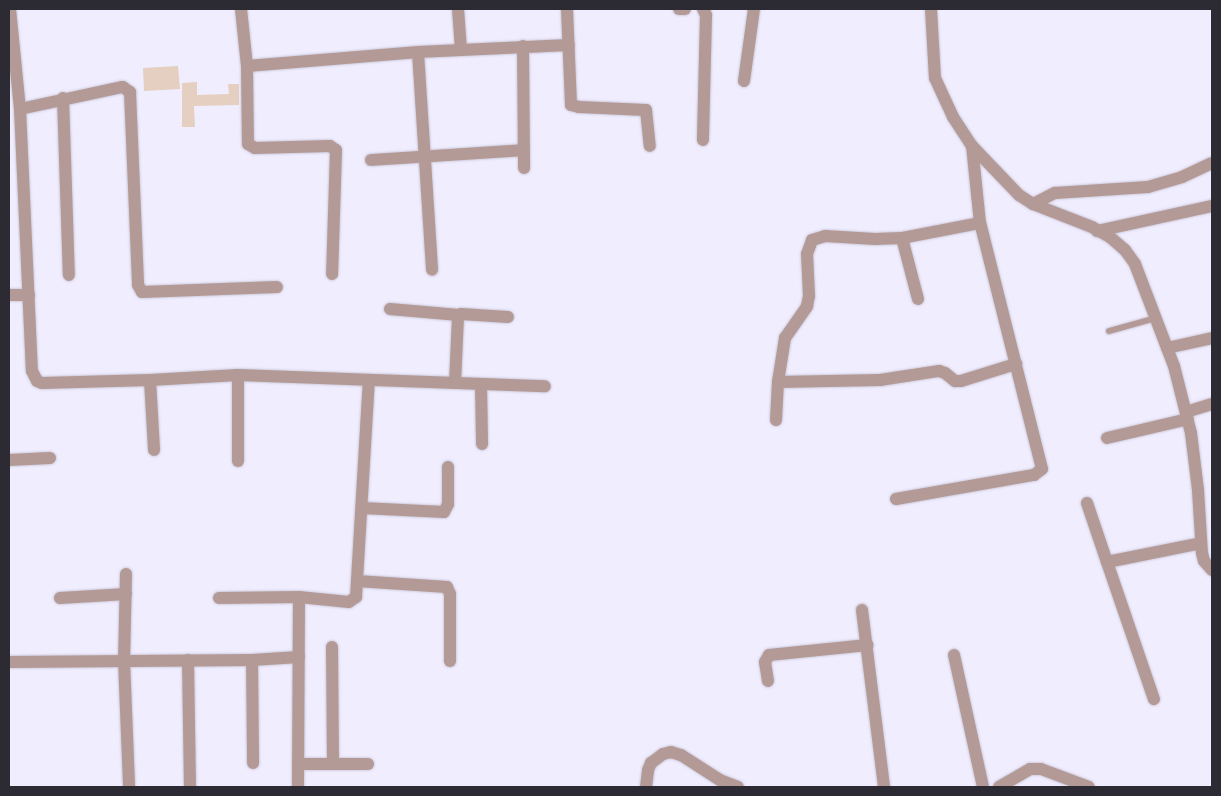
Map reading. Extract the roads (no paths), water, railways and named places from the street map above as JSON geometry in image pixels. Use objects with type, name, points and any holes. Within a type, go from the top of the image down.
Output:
[{"type":"street","points":[[10,9],[20,108],[15,147],[28,294],[32,372],[37,380],[42,382],[150,380],[238,375],[545,386]]},
{"type":"street","points":[[241,9],[247,66],[248,144],[255,148],[330,146],[336,150],[332,274]]},
{"type":"street","points":[[458,9],[461,50]]},
{"type":"street","points":[[567,9],[571,105],[646,110],[650,146]]},
{"type":"street","points":[[678,9],[685,9]]},
{"type":"street","points":[[703,9],[706,15],[703,140]]},
{"type":"street","points":[[744,81],[754,9]]},
{"type":"street","points":[[931,9],[935,78],[953,117],[972,146],[1014,190],[1033,204],[1097,230],[1125,250],[1135,264],[1167,348],[1187,415],[1198,490],[1201,543],[1204,561],[1212,570]]},
{"type":"street","points":[[247,66],[418,52],[569,44]]},
{"type":"street","points":[[522,46],[524,168]]},
{"type":"street","points":[[418,52],[432,270]]},
{"type":"street","points":[[20,108],[123,87],[130,92],[138,285],[142,292],[277,286]]},
{"type":"street","points":[[63,98],[69,275]]},
{"type":"street","points":[[896,499],[1038,473],[1042,465],[980,223],[972,146]]},
{"type":"street","points":[[371,160],[524,150]]},
{"type":"street","points":[[1033,204],[1054,193],[1148,188],[1212,163]]},
{"type":"street","points":[[1097,230],[1212,206]]},
{"type":"street","points":[[776,420],[778,382],[785,338],[807,306],[809,296],[807,254],[812,240],[825,236],[875,239],[902,238],[980,223]]},
{"type":"street","points":[[902,238],[918,299]]},
{"type":"street","points":[[9,295],[28,294]]},
{"type":"street","points":[[390,309],[508,317]]},
{"type":"street","points":[[455,383],[457,318],[459,315]]},
{"type":"street","points":[[1167,348],[1212,338]]},
{"type":"street","points":[[778,382],[880,380],[939,372],[945,373],[955,381],[961,381],[1016,364]]},
{"type":"street","points":[[238,375],[238,461]]},
{"type":"street","points":[[150,380],[154,450]]},
{"type":"street","points":[[219,598],[299,597],[349,602],[356,596],[370,381]]},
{"type":"street","points":[[481,384],[482,444]]},
{"type":"street","points":[[1107,438],[1187,415],[1212,404]]},
{"type":"street","points":[[9,460],[50,458]]},
{"type":"street","points":[[362,508],[444,512],[448,504],[448,467]]},
{"type":"street","points":[[1087,503],[1154,699]]},
{"type":"street","points":[[1107,562],[1201,543]]},
{"type":"street","points":[[126,574],[124,660],[129,787]]},
{"type":"street","points":[[356,581],[447,587],[450,594],[450,661]]},
{"type":"street","points":[[60,598],[126,594]]},
{"type":"street","points":[[298,784],[299,597]]},
{"type":"street","points":[[862,610],[884,787]]},
{"type":"street","points":[[768,681],[765,662],[769,655],[867,645]]},
{"type":"street","points":[[332,647],[333,764]]},
{"type":"street","points":[[954,655],[983,787]]},
{"type":"street","points":[[9,662],[252,660],[299,657]]},
{"type":"street","points":[[188,660],[190,787]]},
{"type":"street","points":[[252,660],[253,763]]},
{"type":"street","points":[[646,787],[648,770],[651,763],[663,754],[671,752],[681,755],[720,780],[738,787]]},
{"type":"street","points":[[298,764],[368,764]]},
{"type":"street","points":[[999,787],[1030,769],[1041,769],[1089,787]]},
{"type":"lane","points":[[1109,331],[1156,318]]}]
